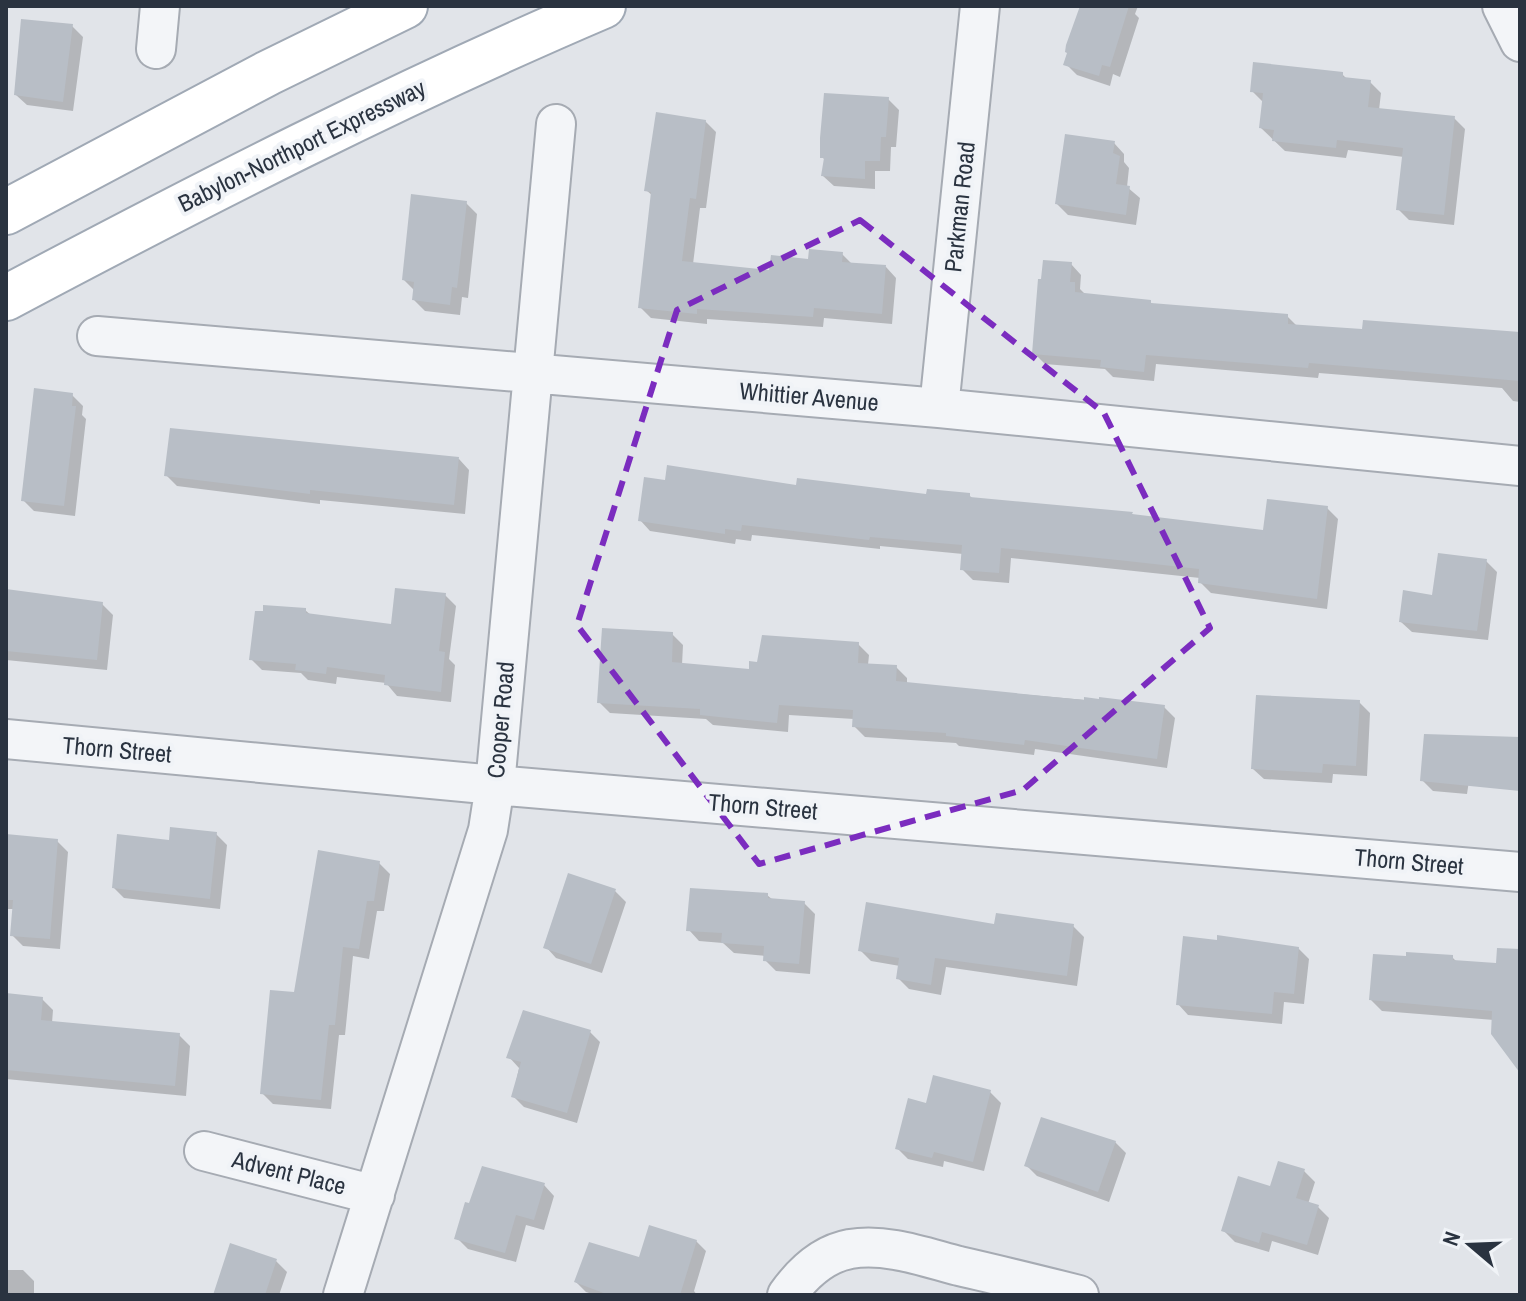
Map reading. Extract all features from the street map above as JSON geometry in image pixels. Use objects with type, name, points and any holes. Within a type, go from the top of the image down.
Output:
[{"type":"main road","points":[[6,212],[268,73],[405,6]]},
{"type":"main road","name":"Babylon-Northport Expressway","points":[[6,298],[322,134],[507,47],[603,6]]},
{"type":"street","points":[[156,49],[160,6]]},
{"type":"street","name":"Parkman Road","points":[[939,408],[980,6]]},
{"type":"street","points":[[1502,6],[1520,42]]},
{"type":"street","name":"Cooper Road","points":[[343,1295],[488,830],[495,785],[556,124]]},
{"type":"street","name":"Whittier Avenue","points":[[97,336],[939,408],[1520,466]]},
{"type":"street","name":"Thorn Street","points":[[6,739],[495,785],[1520,872]]},
{"type":"street","name":"Advent Place","points":[[204,1151],[375,1195]]},
{"type":"street","points":[[793,1287],[829,1256],[848,1250],[884,1248],[1079,1295]]},
{"type":"highlighted area","points":[[860,220],[1104,413],[1210,628],[1023,790],[759,864],[577,625],[677,310]]},
{"type":"building","points":[[1080,6],[1129,6],[1110,67],[1102,65],[1099,76],[1063,65],[1066,45]]},
{"type":"building","points":[[21,19],[73,24],[63,102],[14,95]]},
{"type":"building","points":[[1253,62],[1343,72],[1343,77],[1371,80],[1368,107],[1455,116],[1444,215],[1396,210],[1403,148],[1337,140],[1336,148],[1272,141],[1274,130],[1259,128],[1263,93],[1250,92]]},
{"type":"building","points":[[824,93],[889,97],[886,137],[881,137],[880,161],[865,161],[865,179],[821,176]]},
{"type":"building","points":[[656,112],[706,120],[696,199],[690,198],[682,261],[769,270],[771,255],[808,259],[809,249],[843,252],[842,262],[886,265],[882,314],[814,308],[813,317],[697,309],[697,314],[638,308],[651,192],[644,191]]},
{"type":"building","points":[[1065,134],[1115,141],[1113,153],[1120,156],[1116,184],[1130,186],[1126,215],[1055,204]]},
{"type":"building","points":[[411,194],[467,201],[457,288],[452,287],[450,305],[412,300],[414,282],[402,280]]},
{"type":"building","points":[[1043,260],[1072,262],[1070,282],[1075,282],[1075,292],[1151,300],[1151,303],[1288,314],[1288,324],[1362,329],[1363,320],[1520,332],[1520,381],[1309,363],[1308,368],[1146,355],[1144,372],[1100,367],[1101,360],[1032,354],[1038,279],[1041,279]]},
{"type":"building","points":[[34,388],[73,393],[72,406],[76,406],[64,506],[21,501]]},
{"type":"building","points":[[170,428],[459,457],[454,505],[310,490],[310,494],[164,476]]},
{"type":"building","points":[[667,465],[796,485],[797,478],[926,494],[927,489],[970,493],[970,497],[1133,512],[1263,530],[1267,499],[1328,506],[1317,599],[1198,583],[1199,569],[1001,548],[999,573],[960,570],[962,545],[870,537],[869,540],[742,525],[741,531],[725,529],[725,534],[638,521],[644,477],[665,480]]},
{"type":"building","points":[[1438,553],[1487,559],[1477,631],[1399,622],[1403,590],[1432,595]]},
{"type":"building","points":[[395,588],[446,593],[439,651],[445,652],[441,692],[384,685],[385,675],[327,667],[326,674],[295,670],[296,664],[249,660],[255,611],[263,611],[263,605],[306,608],[306,613],[391,624]]},
{"type":"building","points":[[6,589],[103,602],[97,660],[6,651]]},
{"type":"building","points":[[602,628],[673,632],[672,662],[749,669],[749,661],[757,662],[762,635],[859,642],[858,663],[897,665],[896,681],[1165,705],[1157,759],[1025,740],[1024,745],[946,736],[946,733],[852,727],[853,710],[779,705],[777,723],[700,715],[700,709],[597,703]]},
{"type":"building","points":[[1256,695],[1360,700],[1356,766],[1323,764],[1322,773],[1251,769]]},
{"type":"building","points":[[1424,734],[1520,737],[1520,791],[1420,781]]},
{"type":"building","points":[[170,827],[217,832],[210,899],[112,888],[117,834],[169,840]]},
{"type":"building","points":[[6,834],[58,839],[50,939],[10,936],[13,900],[6,900]]},
{"type":"building","points":[[318,850],[380,861],[374,901],[367,901],[359,949],[343,947],[335,1025],[329,1025],[321,1100],[260,1094],[270,990],[294,992]]},
{"type":"building","points":[[568,873],[616,889],[591,964],[543,948]]},
{"type":"building","points":[[690,888],[768,893],[768,898],[805,901],[799,964],[763,961],[764,946],[721,943],[722,933],[686,931]]},
{"type":"building","points":[[866,902],[994,924],[996,913],[1074,924],[1067,976],[935,958],[931,985],[896,979],[899,958],[858,951]]},
{"type":"building","points":[[1217,935],[1299,947],[1294,994],[1274,992],[1272,1014],[1176,1005],[1183,936],[1217,940]]},
{"type":"building","points":[[1497,948],[1520,949],[1520,1073],[1491,1034],[1492,1011],[1369,1000],[1373,954],[1406,956],[1406,952],[1453,955],[1453,960],[1496,963]]},
{"type":"building","points":[[6,993],[43,997],[41,1020],[180,1033],[175,1086],[6,1070]]},
{"type":"building","points":[[523,1010],[591,1030],[567,1113],[511,1097],[521,1062],[506,1058]]},
{"type":"building","points":[[933,1075],[991,1090],[973,1162],[934,1152],[932,1158],[895,1149],[908,1098],[926,1103]]},
{"type":"building","points":[[1041,1117],[1116,1141],[1098,1192],[1024,1166]]},
{"type":"building","points":[[1278,1161],[1305,1169],[1296,1198],[1319,1205],[1307,1245],[1262,1232],[1259,1243],[1221,1231],[1238,1176],[1270,1186]]},
{"type":"building","points":[[482,1166],[545,1183],[534,1220],[516,1215],[505,1253],[454,1239],[465,1202],[469,1203]]},
{"type":"building","points":[[649,1225],[697,1240],[680,1295],[609,1295],[574,1282],[589,1242],[639,1257]]},
{"type":"building","points":[[230,1243],[277,1259],[265,1295],[213,1295]]}]
